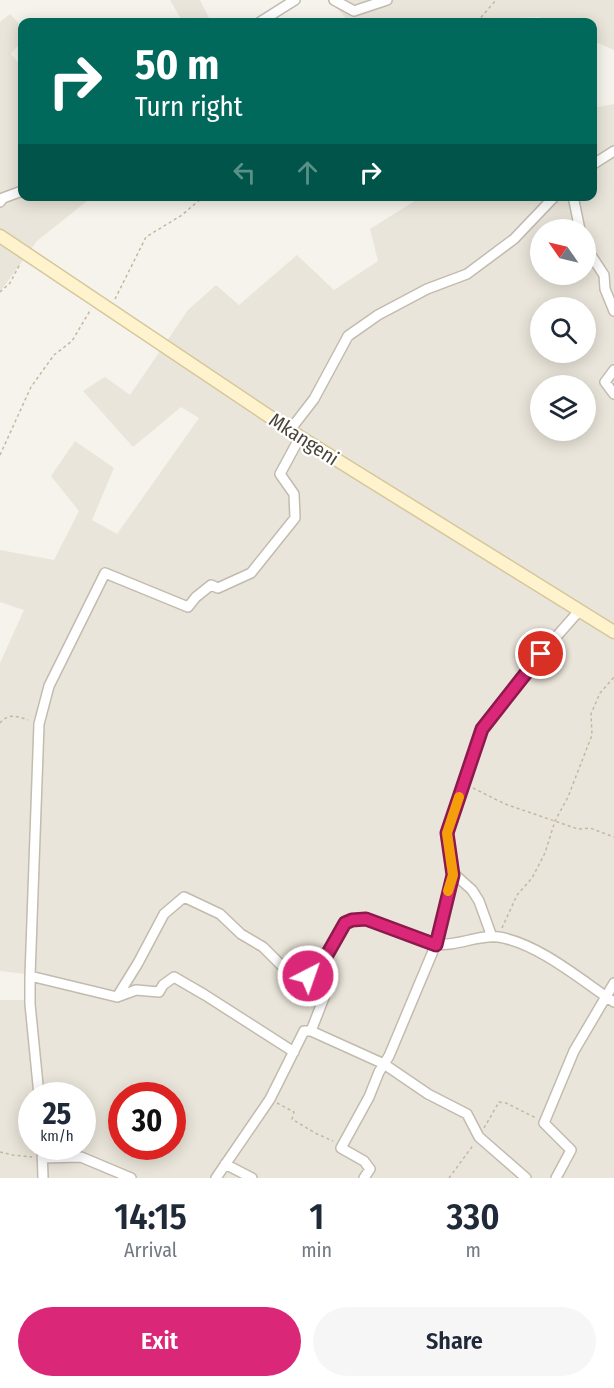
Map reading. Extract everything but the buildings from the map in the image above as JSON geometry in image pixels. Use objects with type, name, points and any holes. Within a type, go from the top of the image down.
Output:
[{"type":"street","points":[[266,18],[295,0]]},
{"type":"street","points":[[334,0],[354,11],[387,0]]},
{"type":"street","points":[[597,162],[614,151]]},
{"type":"street","points":[[0,202],[3,198],[18,192]]},
{"type":"street","points":[[38,1082],[31,1015],[30,976],[39,724],[49,686],[105,573],[188,607],[211,585],[218,588],[250,573],[295,518],[294,494],[280,474],[295,434],[348,336],[378,315],[427,289],[467,274],[514,239],[550,201]]},
{"type":"street","points":[[574,201],[578,219]]},
{"type":"street","name":"Mkangeni","points":[[0,236],[295,434],[614,632]]},
{"type":"street","points":[[596,263],[604,275],[605,289],[614,311]]},
{"type":"street","points":[[614,370],[605,382],[614,394]]},
{"type":"street","points":[[364,1178],[370,1169],[364,1161],[340,1148],[369,1097],[412,1005],[436,945],[452,872],[447,833],[482,729],[541,654],[579,611]]},
{"type":"street","points":[[452,872],[472,890],[496,937]]},
{"type":"street","points":[[117,997],[164,914],[184,897],[220,914],[241,934],[263,947],[284,968],[315,976],[325,995],[310,1030]]},
{"type":"street","points":[[315,976],[345,923],[366,919],[436,945],[496,937],[530,948],[553,960],[610,1000]]},
{"type":"street","points":[[30,976],[117,997],[136,990],[159,992],[163,985],[174,977],[294,1052]]},
{"type":"street","points":[[556,1178],[571,1150],[544,1123],[574,1051],[610,1000],[614,982]]},
{"type":"street","points":[[216,1178],[270,1099],[304,1031],[310,1030],[384,1064],[428,1094],[467,1114],[479,1137],[526,1178]]},
{"type":"street","points":[[43,1160],[43,1178]]},
{"type":"street","points":[[88,1160],[131,1178]]},
{"type":"street","points":[[225,1164],[252,1178]]},
{"type":"path","points":[[480,18],[496,0]]},
{"type":"path","points":[[110,310],[146,237],[182,215],[198,201]]},
{"type":"path","points":[[0,292],[10,283],[25,253]]},
{"type":"path","points":[[0,455],[31,387],[54,355],[72,341],[96,300]]},
{"type":"path","points":[[496,937],[517,895],[532,878],[545,853],[555,821],[568,797],[592,735],[591,714],[600,693],[614,677]]},
{"type":"path","points":[[0,723],[3,718],[15,715],[39,724]]},
{"type":"path","points":[[464,784],[505,804],[578,830],[590,828],[614,837]]},
{"type":"path","points":[[270,1099],[294,1112],[292,1119],[315,1133],[331,1139],[340,1148]]},
{"type":"path","points":[[449,1178],[479,1137],[499,1102],[522,1110],[544,1123]]},
{"type":"path","points":[[0,1152],[18,1156]]},
{"type":"shaded area","points":[[170,0],[200,0],[209,18],[180,18]]},
{"type":"shaded area","points":[[342,0],[614,0],[614,50],[597,43],[597,18],[346,18],[335,6]]},
{"type":"shaded area","points":[[10,14],[18,23],[18,46],[11,54],[18,62],[18,201],[87,201],[37,241],[0,292],[0,22]]},
{"type":"shaded area","points":[[614,104],[614,1178],[0,1178],[0,1000],[27,1000],[25,974],[0,971],[0,663],[24,610],[0,602],[0,550],[54,560],[79,511],[51,476],[75,441],[114,468],[92,520],[117,534],[199,418],[181,407],[133,447],[83,391],[105,377],[130,395],[188,310],[216,285],[239,305],[297,255],[334,290],[378,261],[370,229],[415,201],[597,201],[597,107]]},
{"type":"slow traffic","points":[[448,891],[453,875],[447,833],[459,797]]},
{"type":"route","points":[[308,976],[315,976],[345,923],[352,920],[366,919],[436,945],[453,875],[447,833],[482,729],[541,654]]}]
